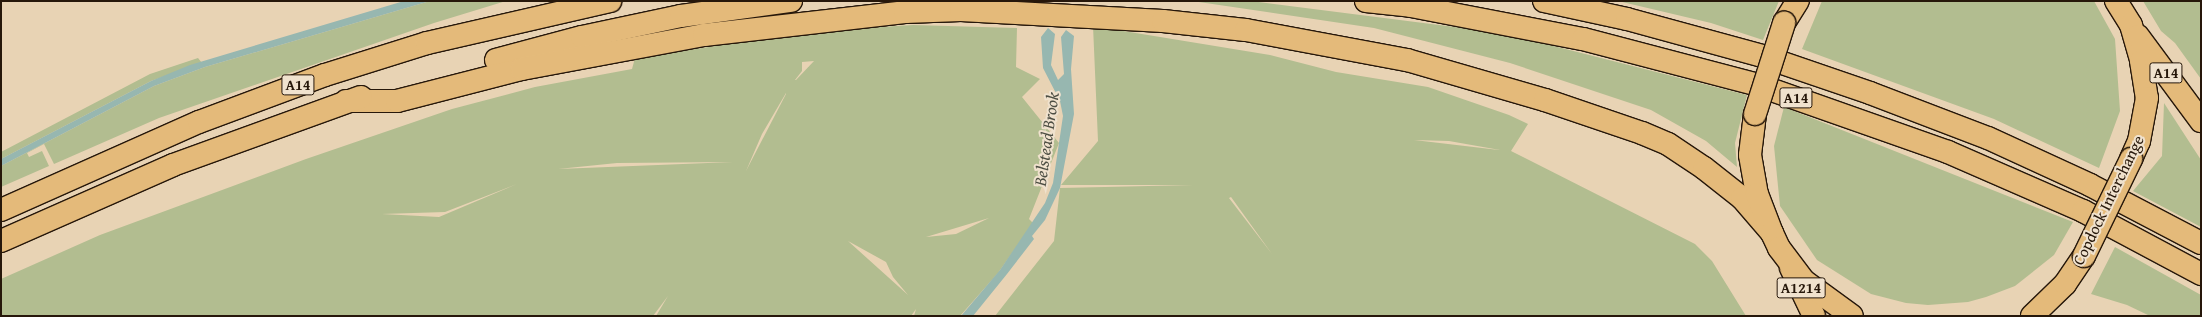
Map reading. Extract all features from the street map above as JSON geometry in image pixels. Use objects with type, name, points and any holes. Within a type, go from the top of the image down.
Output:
[{"type":"main road","name":"A14","points":[[1,210],[199,122],[325,75],[427,43],[610,1]]},
{"type":"main road","name":"A14","points":[[1,241],[173,165],[346,101],[582,37],[680,16],[790,1]]},
{"type":"main road","name":"A14","points":[[1366,1],[1411,6],[1583,38],[1755,84],[1948,152],[2083,211],[2201,274]]},
{"type":"main road","name":"A14","points":[[1544,1],[1627,20],[1762,56],[1870,93],[1988,138],[2090,185],[2201,243]]},
{"type":"main road","points":[[1798,1],[1784,23],[1755,114],[1750,155],[1757,194],[1772,233],[1788,260],[1804,281],[1852,316]]},
{"type":"main road","name":"Copdock Interchange","points":[[2032,316],[2065,284],[2084,256],[2139,141],[2147,98],[2141,61],[2131,25],[2116,1]]},
{"type":"main road","name":"A14","points":[[346,101],[397,101],[522,69],[704,36],[905,12],[977,10],[1163,21],[1246,30],[1407,60],[1545,100],[1642,133],[1668,144],[1704,168],[1742,198],[1772,233]]},
{"type":"main road","name":"A14","points":[[2131,25],[2201,121]]},
{"type":"main road","name":"A1214","points":[[1788,260],[1814,316]]},
{"type":"green space","points":[[430,1],[506,1],[434,23],[159,118],[54,164],[44,144],[27,153],[29,157],[42,151],[49,166],[1,187],[1,166],[154,86],[205,67]]},
{"type":"green space","points":[[1192,1],[1251,1],[1502,33],[1747,95],[1735,143],[1737,167],[1706,141],[1651,110],[1510,63],[1374,28]]},
{"type":"green space","points":[[1618,1],[1779,1],[1763,40],[1711,23]]},
{"type":"green space","points":[[1822,1],[2094,1],[2115,39],[2120,111],[2099,168],[1994,119],[1802,49]]},
{"type":"green space","points":[[2143,1],[2201,1],[2201,79],[2175,43],[2161,31]]},
{"type":"green space","points":[[913,25],[1017,28],[1016,67],[1040,79],[1022,97],[1059,143],[1029,219],[1033,223],[998,273],[960,316],[914,316],[916,309],[911,316],[656,316],[668,296],[653,316],[1,316],[1,279],[100,235],[306,159],[452,109],[535,87],[632,69],[635,58],[816,31]],"holes":[[[814,61],[795,80],[802,71],[802,62]],[[786,93],[786,94],[746,171],[762,134]],[[733,162],[558,169],[617,163]],[[517,184],[439,217],[382,214],[445,212]],[[989,218],[956,234],[926,237]],[[848,241],[886,262],[893,277],[908,295]]]},
{"type":"green space","points":[[1093,26],[1270,55],[1336,72],[1428,87],[1509,115],[1528,124],[1511,151],[1695,244],[1712,261],[1746,316],[995,316],[1054,241],[1060,188],[1193,185],[1061,185],[1098,141]],"holes":[[[1414,140],[1449,141],[1500,150],[1499,150]],[[1231,197],[1272,254],[1229,198]]]},
{"type":"green space","points":[[198,58],[202,63],[151,81],[1,159],[1,152],[150,74]]},
{"type":"green space","points":[[2164,103],[2201,160],[2201,227],[2133,191],[2162,156]]},
{"type":"green space","points":[[1784,107],[2073,222],[2054,255],[2015,286],[1986,297],[1968,302],[1928,305],[1906,303],[1871,294],[1817,260],[1780,206],[1774,146]]},
{"type":"green space","points":[[2115,247],[2201,295],[2201,316],[2150,316],[2127,305],[2091,294]]},
{"type":"water","points":[[404,1],[430,1],[205,67],[154,86],[1,166],[1,159],[151,81],[190,65]]},
{"type":"water","points":[[1048,28],[1055,34],[1051,65],[1058,80],[1064,74],[1061,37],[1066,30],[1074,36],[1071,69],[1074,114],[1060,188],[1045,220],[1032,236],[1034,239],[1007,274],[973,316],[961,316],[1000,270],[1045,203],[1053,183],[1063,116],[1060,101],[1043,68],[1041,37]]},
{"type":"water label","name":"Belstead Brook","points":[[1046,139]]}]
